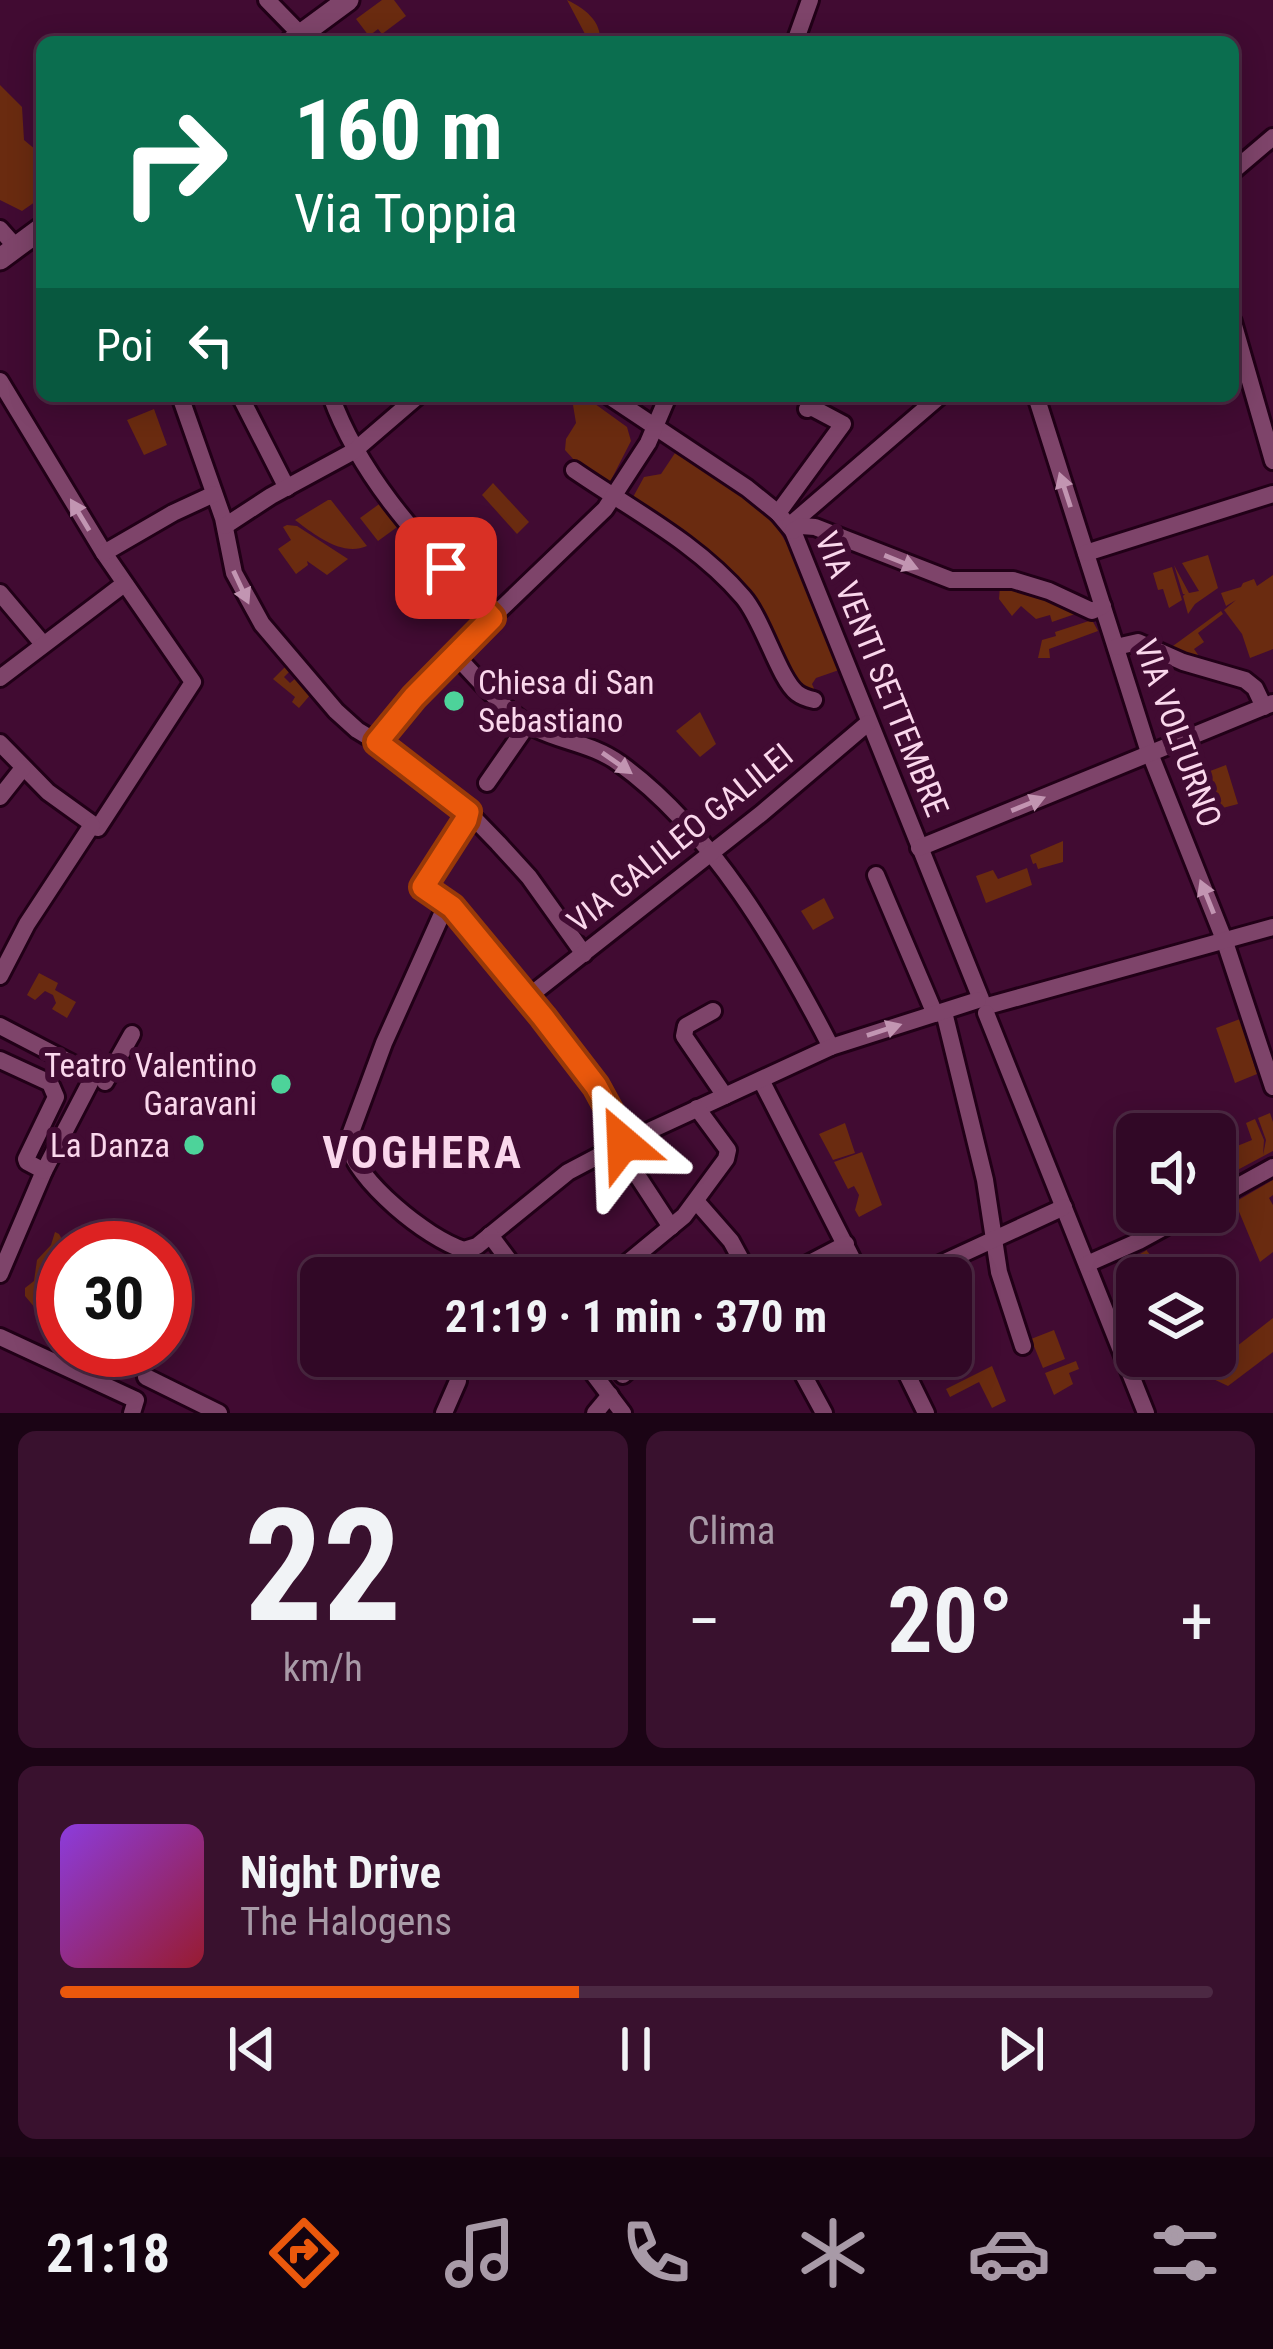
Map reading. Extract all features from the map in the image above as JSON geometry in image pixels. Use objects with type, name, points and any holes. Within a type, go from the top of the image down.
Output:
[{"type":"street","points":[[267,0],[297,36]]},
{"type":"street","points":[[305,36],[348,0]]},
{"type":"street","points":[[797,36],[810,0]]},
{"type":"street","points":[[1239,166],[1273,137]]},
{"type":"street","points":[[0,229],[8,253],[36,232]]},
{"type":"street","points":[[1239,343],[1273,461]]},
{"type":"street","points":[[0,381],[104,553],[193,682],[27,924],[0,976]]},
{"type":"street","points":[[182,402],[225,526],[234,573],[262,624],[336,711],[468,812],[529,877],[584,954]]},
{"type":"street","points":[[243,402],[286,488]]},
{"type":"street","points":[[334,402],[355,451],[425,546],[492,618]]},
{"type":"street","points":[[225,526],[355,451],[411,402]]},
{"type":"street","name":"VIA VENTI SETTEMBRE","points":[[618,402],[747,488],[787,523],[1146,1413]]},
{"type":"street","points":[[377,742],[454,654],[586,530],[614,497],[656,428],[666,402]]},
{"type":"street","points":[[787,523],[933,402]]},
{"type":"street","name":"VIA VOLTURNO","points":[[1038,402],[1150,754],[1225,942],[1273,1087]]},
{"type":"street","points":[[787,523],[843,424],[807,409]]},
{"type":"street","points":[[574,470],[684,541],[743,596],[792,688],[814,700]]},
{"type":"street","points":[[104,553],[214,494]]},
{"type":"street","points":[[1086,553],[1273,494]]},
{"type":"street","points":[[787,523],[815,527],[951,580],[1013,580],[1092,610],[1103,606]]},
{"type":"street","points":[[0,678],[124,584]]},
{"type":"street","points":[[0,593],[43,644]]},
{"type":"street","points":[[919,848],[1269,705],[1245,680],[1183,662],[1138,642],[1116,647]]},
{"type":"street","points":[[454,654],[528,724],[591,746],[622,765],[678,816],[772,939],[831,1047]]},
{"type":"street","name":"VIA GALILEO GALILEI","points":[[528,997],[868,723]]},
{"type":"street","points":[[487,783],[528,724]]},
{"type":"street","points":[[0,797],[8,758],[95,827]]},
{"type":"street","points":[[468,812],[423,887],[452,907],[596,1086],[620,1130],[635,1172],[671,1227]]},
{"type":"street","points":[[876,875],[942,1012],[986,1180],[1010,1311],[1023,1346]]},
{"type":"street","points":[[446,905],[384,1043],[347,1143],[379,1190],[411,1218],[464,1250],[477,1246],[579,1165],[831,1047],[942,1012],[983,1006],[1273,927]]},
{"type":"street","points":[[713,1011],[686,1027],[684,1036],[724,1096]]},
{"type":"street","points":[[2,1031],[96,1080]]},
{"type":"street","points":[[0,1274],[44,1171],[96,1080],[132,1034]]},
{"type":"street","points":[[0,1060],[50,1083],[56,1097],[26,1159],[44,1171]]},
{"type":"street","points":[[53,1091],[96,1080]]},
{"type":"street","points":[[761,1080],[852,1257]]},
{"type":"street","points":[[635,1257],[696,1201],[729,1154],[697,1108]]},
{"type":"street","points":[[1236,1187],[1273,1166]]},
{"type":"street","points":[[696,1201],[740,1257]]},
{"type":"street","points":[[954,1257],[1064,1207]]},
{"type":"street","points":[[1087,1264],[1154,1233]]},
{"type":"street","points":[[490,1235],[506,1257]]},
{"type":"street","points":[[821,1257],[846,1244]]},
{"type":"street","points":[[0,1337],[134,1407]]},
{"type":"street","points":[[146,1377],[219,1413]]},
{"type":"street","points":[[443,1413],[457,1377]]},
{"type":"street","points":[[602,1377],[613,1387],[623,1413]]},
{"type":"street","points":[[595,1413],[623,1377]]},
{"type":"street","points":[[804,1377],[824,1413]]},
{"type":"street","points":[[908,1377],[926,1413]]},
{"type":"shaded area","points":[[382,0],[394,0],[406,16],[382,34],[378,29],[369,36],[356,19]]},
{"type":"shaded area","points":[[567,0],[591,16],[598,28],[599,36],[585,34]]},
{"type":"shaded area","points":[[0,85],[22,107],[24,140],[36,150],[36,201],[22,211],[0,200]]},
{"type":"shaded area","points":[[592,402],[627,427],[631,441],[609,484],[565,450],[576,423],[573,405]]},
{"type":"shaded area","points":[[154,409],[167,445],[144,455],[127,420]]},
{"type":"shaded area","points":[[675,453],[758,508],[789,547],[839,670],[816,678],[812,684],[816,693],[798,690],[713,556],[687,533],[632,499],[644,477],[661,474]]},
{"type":"shaded area","points":[[493,483],[529,522],[517,534],[482,495]]},
{"type":"shaded area","points":[[328,500],[367,546],[339,547],[295,520]]},
{"type":"shaded area","points":[[382,502],[400,525],[378,541],[360,518]]},
{"type":"shaded area","points":[[297,526],[348,559],[327,575],[307,561],[296,574],[278,549],[291,540],[283,527]]},
{"type":"shaded area","points":[[1208,555],[1218,588],[1188,614],[1174,565],[1189,593],[1199,591],[1182,563]]},
{"type":"shaded area","points":[[1172,567],[1182,600],[1169,608],[1153,573]]},
{"type":"shaded area","points":[[1273,575],[1273,649],[1250,658],[1242,634],[1224,610],[1236,600],[1226,606],[1221,593],[1254,579],[1257,586]]},
{"type":"shaded area","points":[[1000,586],[1044,597],[1078,613],[1052,622],[1050,615],[1036,619],[1021,606],[1012,616],[999,599]]},
{"type":"shaded area","points":[[1221,611],[1198,633],[1204,642],[1194,649],[1201,659],[1166,651]]},
{"type":"shaded area","points":[[1092,620],[1098,631],[1049,649],[1050,658],[1038,658],[1042,640]]},
{"type":"shaded area","points":[[286,666],[290,671],[284,677],[290,683],[296,678],[311,694],[299,708],[292,702],[295,697],[273,679]]},
{"type":"shaded area","points":[[700,712],[716,744],[700,757],[676,731]]},
{"type":"shaded area","points":[[1226,765],[1238,804],[1211,811],[1208,792],[1202,790],[1197,776]]},
{"type":"shaded area","points":[[1063,841],[1063,862],[1038,869],[1033,864],[1030,855]]},
{"type":"shaded area","points":[[1027,868],[1032,885],[986,903],[976,876],[993,870],[998,879]]},
{"type":"shaded area","points":[[824,898],[834,918],[813,930],[801,911]]},
{"type":"shaded area","points":[[39,973],[58,983],[55,990],[76,1002],[67,1018],[52,1009],[53,995],[45,991],[35,1000],[27,995]]},
{"type":"shaded area","points":[[1240,1019],[1257,1074],[1235,1083],[1216,1028]]},
{"type":"shaded area","points":[[1270,1113],[1273,1151],[1236,1171],[1236,1146],[1252,1140],[1246,1123],[1255,1119],[1264,1140],[1263,1155],[1266,1140],[1258,1118]]},
{"type":"shaded area","points":[[845,1123],[855,1153],[833,1160],[819,1134]]},
{"type":"shaded area","points":[[862,1152],[882,1205],[859,1217],[855,1210],[859,1195],[854,1186],[848,1189],[834,1162]]},
{"type":"shaded area","points":[[1273,1180],[1269,1198],[1273,1252],[1260,1262],[1236,1204]]},
{"type":"shaded area","points":[[36,1267],[36,1309],[25,1296],[25,1288],[34,1281]]},
{"type":"shaded area","points":[[1273,1318],[1273,1352],[1228,1386],[1209,1377],[1236,1377],[1236,1347]]},
{"type":"shaded area","points":[[1054,1330],[1065,1359],[1043,1368],[1031,1339]]},
{"type":"shaded area","points":[[1076,1361],[1079,1369],[1069,1373],[1073,1384],[1054,1395],[1045,1373]]},
{"type":"shaded area","points":[[992,1366],[1006,1401],[992,1408],[979,1382],[950,1397],[946,1389]]},
{"type":"place","name":"Chiesa di San Sebastiano","points":[[454,701]]},
{"type":"place","name":"Teatro Valentino Garavani","points":[[281,1084]]},
{"type":"place","name":"La Danza","points":[[194,1145]]},
{"type":"district","name":"VOGHERA","points":[[423,1152]]},
{"type":"route","points":[[446,568],[492,618],[377,742],[468,812],[423,887],[452,907],[543,1017],[596,1086],[623,1143]]}]
